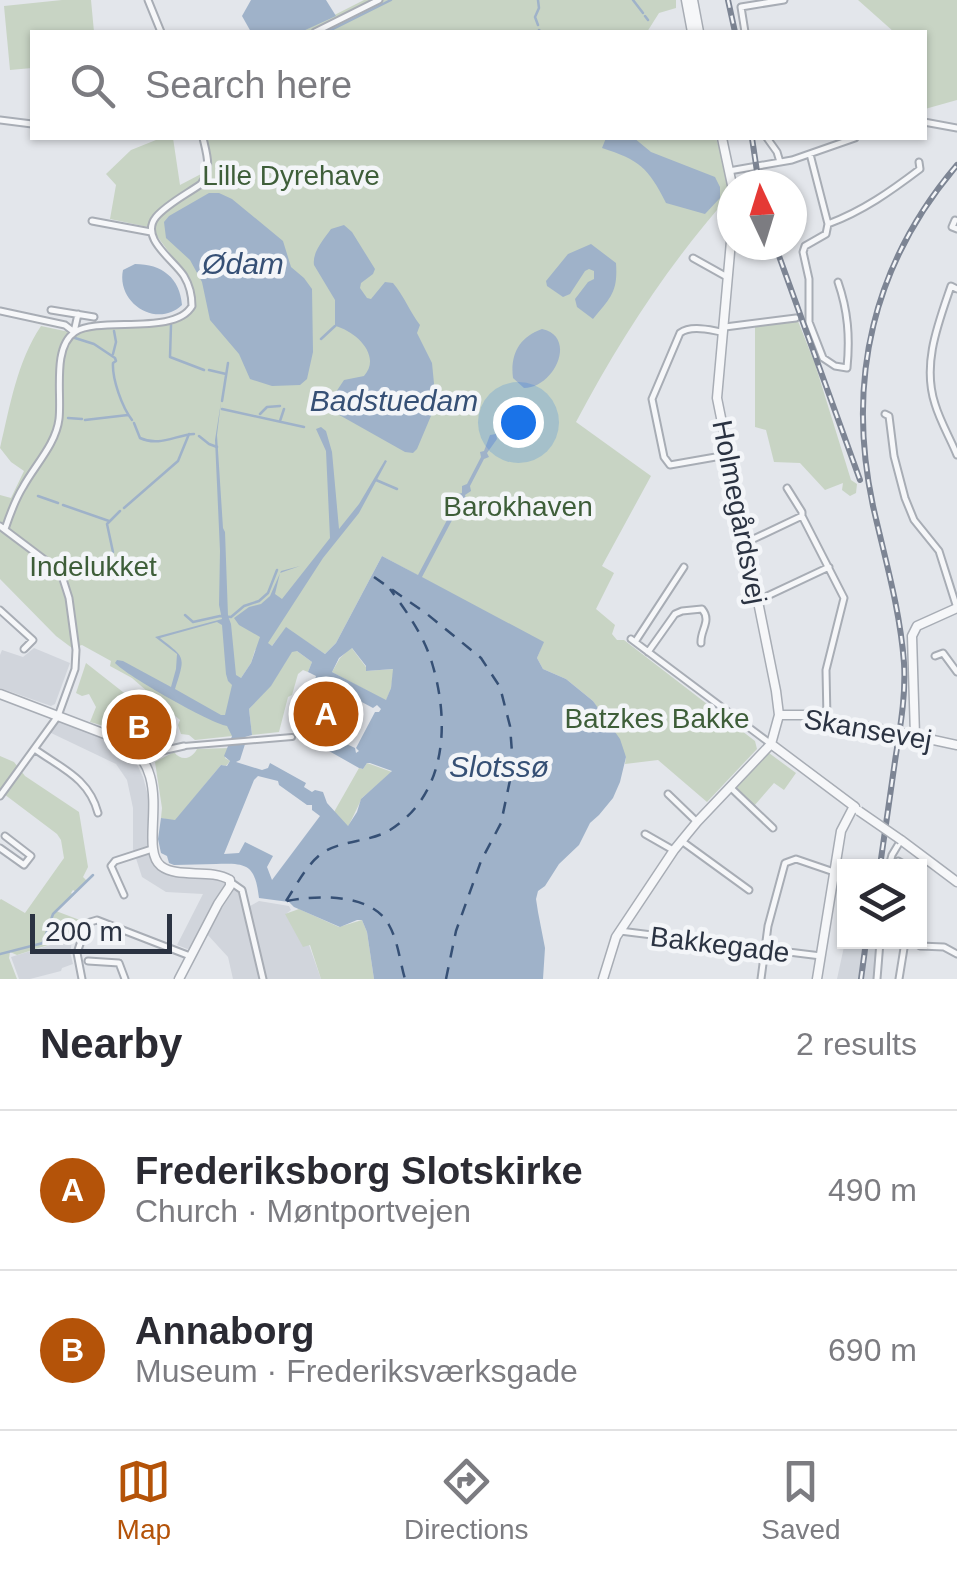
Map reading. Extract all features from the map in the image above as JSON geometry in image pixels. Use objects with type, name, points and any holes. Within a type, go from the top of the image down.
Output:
[{"type":"street","points":[[148,0],[160,30]]},
{"type":"street","points":[[319,30],[379,0]]},
{"type":"street","points":[[689,0],[696,30]]},
{"type":"street","points":[[745,30],[741,7],[784,0]]},
{"type":"street","points":[[0,120],[30,124]]},
{"type":"street","points":[[927,123],[957,128]]},
{"type":"street","points":[[74,332],[176,319],[188,313],[192,306],[188,283],[151,232],[159,214],[205,179],[208,164],[204,140]]},
{"type":"street","points":[[722,140],[729,170]]},
{"type":"street","points":[[768,140],[780,162]]},
{"type":"street","points":[[735,170],[780,162],[848,140]]},
{"type":"street","points":[[810,154],[828,224],[822,238],[804,246],[810,279],[809,322],[823,358],[847,368],[850,336],[838,282]]},
{"type":"street","points":[[828,224],[882,198],[920,169],[920,162]]},
{"type":"street","points":[[955,220],[952,227],[957,229]]},
{"type":"street","points":[[92,221],[151,232]]},
{"type":"street","points":[[693,258],[727,277]]},
{"type":"street","name":"Holmegårdsvej","points":[[729,260],[718,398],[780,715],[771,744]]},
{"type":"street","points":[[957,289],[952,286],[933,342],[930,378],[934,404],[957,455]]},
{"type":"street","points":[[52,310],[94,316]]},
{"type":"street","points":[[0,311],[65,325],[74,332]]},
{"type":"street","points":[[0,796],[58,716],[76,660],[69,598],[62,576],[2,527],[56,433],[63,347],[74,332],[78,314]]},
{"type":"street","points":[[727,455],[675,465],[667,463],[664,457],[652,399],[680,333],[796,318]]},
{"type":"street","points":[[885,414],[889,416],[905,498],[914,520],[939,551],[957,608],[921,623],[912,636],[915,736]]},
{"type":"street","points":[[787,488],[844,598],[826,670],[826,719]]},
{"type":"street","points":[[746,543],[802,516]]},
{"type":"street","points":[[684,567],[633,640],[957,882]]},
{"type":"street","points":[[758,600],[829,567]]},
{"type":"street","points":[[648,652],[682,611],[702,609],[706,613],[701,642]]},
{"type":"street","points":[[0,610],[33,640],[24,649]]},
{"type":"street","points":[[935,656],[943,652],[957,672]]},
{"type":"street","points":[[0,694],[128,744],[142,759],[152,788],[152,848],[156,859],[172,871],[218,874],[242,890],[264,979]]},
{"type":"street","name":"Skansevej","points":[[780,715],[804,715],[957,745]]},
{"type":"street","points":[[142,759],[184,746],[292,737]]},
{"type":"street","points":[[603,979],[620,931],[680,840],[771,744]]},
{"type":"street","points":[[35,749],[84,784],[98,813]]},
{"type":"street","points":[[730,786],[773,828]]},
{"type":"street","points":[[668,794],[697,822]]},
{"type":"street","points":[[816,979],[841,830],[857,808]]},
{"type":"street","points":[[645,834],[674,850]]},
{"type":"street","points":[[0,848],[24,865],[30,856],[5,836]]},
{"type":"street","points":[[680,840],[749,890]]},
{"type":"street","points":[[891,859],[900,840]]},
{"type":"street","points":[[124,895],[111,866],[114,861],[152,848]]},
{"type":"street","points":[[762,979],[768,926],[785,863],[796,859],[834,872]]},
{"type":"street","points":[[179,979],[231,882]]},
{"type":"street","points":[[82,979],[77,953],[88,923],[96,920],[190,956]]},
{"type":"street","name":"Bakkegade","points":[[620,931],[821,956]]},
{"type":"street","points":[[927,946],[944,947],[957,954]]},
{"type":"street","points":[[877,979],[879,949]]},
{"type":"street","points":[[900,979],[904,949]]},
{"type":"street","points":[[88,961],[119,963],[125,979]]},
{"type":"shaded area","points":[[34,648],[70,663],[51,706],[0,688],[2,650],[23,657]]},
{"type":"shaded area","points":[[58,719],[125,747],[132,754],[150,803],[147,845],[155,864],[162,869],[227,881],[190,950],[177,945],[203,894],[166,892],[142,877],[133,849],[133,808],[127,780],[116,764],[49,732]]},
{"type":"shaded area","points":[[235,888],[250,906],[259,901],[289,906],[291,910],[286,914],[309,945],[321,979],[233,979],[228,957],[206,933]]},
{"type":"shaded area","points":[[73,938],[73,964],[61,971],[19,979],[11,957]]},
{"type":"shaded area","points":[[843,949],[876,949],[874,979],[837,979]]},
{"type":"green space","points":[[91,0],[94,30],[30,30],[30,68],[10,70],[4,6]]},
{"type":"green space","points":[[364,0],[676,0],[676,8],[659,13],[648,30],[305,30]]},
{"type":"green space","points":[[858,0],[957,0],[957,100],[927,108],[927,30],[892,30]]},
{"type":"green space","points":[[156,140],[173,140],[180,185],[201,174],[199,181],[154,214],[148,227],[110,219],[116,185],[106,174],[131,150]]},
{"type":"green space","points":[[205,140],[717,140],[726,170],[717,170],[717,211],[646,304],[576,422],[651,476],[602,566],[614,573],[596,609],[615,625],[612,634],[617,640],[624,640],[755,741],[757,749],[707,802],[658,760],[625,764],[626,757],[593,701],[566,679],[543,669],[537,658],[543,643],[382,556],[336,643],[325,654],[286,628],[271,647],[255,650],[241,678],[232,736],[195,740],[181,734],[180,720],[132,678],[110,666],[111,661],[82,645],[72,648],[56,636],[0,579],[0,495],[11,498],[24,471],[0,448],[26,354],[41,326],[74,333],[80,329],[155,322],[182,313],[192,297],[191,282],[154,232],[168,208],[201,186],[208,176],[210,160]]},
{"type":"green space","points":[[798,321],[851,480],[857,484],[856,493],[850,496],[842,490],[843,483],[825,490],[800,463],[774,462],[766,430],[755,427],[755,326]]},
{"type":"green space","points":[[351,647],[366,671],[394,669],[386,701],[332,672]]},
{"type":"green space","points":[[292,651],[312,662],[308,672],[298,674],[279,732],[252,735],[249,709],[271,685]]},
{"type":"green space","points":[[86,663],[156,718],[147,728],[133,717],[128,722],[151,745],[90,722],[96,707],[89,694],[76,693]]},
{"type":"green space","points":[[229,748],[225,758],[230,761],[221,765],[175,821],[161,818],[155,762],[174,752],[186,758],[197,749]]},
{"type":"green space","points":[[769,753],[796,773],[784,790],[774,783],[754,806],[736,788]]},
{"type":"green space","points":[[0,756],[14,762],[25,776],[79,812],[88,867],[83,877],[87,881],[76,892],[73,890],[74,895],[56,911],[85,922],[79,938],[17,955],[10,952],[17,979],[0,979],[0,900],[25,913],[64,858],[57,834],[0,791]]},
{"type":"green space","points":[[367,763],[392,772],[362,798],[348,827],[334,812],[359,768]]},
{"type":"green space","points":[[299,909],[339,927],[362,920],[374,979],[321,979],[310,945],[303,947],[285,914]]},
{"type":"water","points":[[251,0],[326,0],[336,16],[305,30],[250,30],[242,16]]},
{"type":"water","points":[[605,140],[636,140],[651,152],[715,177],[717,201],[705,214],[666,203],[641,166],[602,148]]},
{"type":"water","name":"Ødam","points":[[209,193],[232,199],[283,241],[291,267],[312,289],[313,352],[307,379],[300,385],[272,386],[250,379],[239,354],[210,320],[202,282],[190,260],[166,238],[164,222],[169,216]]},
{"type":"water","name":"Badstuedam","points":[[344,225],[375,269],[360,288],[371,299],[385,282],[393,283],[420,325],[417,333],[432,363],[436,404],[413,453],[334,412],[336,392],[344,380],[364,376],[370,360],[358,339],[335,326],[335,300],[314,265],[317,251],[331,229]]},
{"type":"water","points":[[591,244],[616,263],[612,294],[593,319],[577,307],[575,299],[594,279],[594,271],[585,271],[570,294],[563,297],[546,281],[568,254]]},
{"type":"water","points":[[135,264],[168,274],[178,287],[182,305],[161,314],[140,309],[122,282],[123,270]]},
{"type":"water","points":[[542,329],[559,342],[558,362],[545,380],[524,388],[513,378],[515,354],[527,337]]},
{"type":"water","name":"Slotssø","points":[[221,402],[217,435],[228,616],[236,675],[241,678],[260,637],[234,618],[270,596],[280,574],[275,594],[282,599],[330,538],[326,451],[316,429],[326,431],[332,452],[339,529],[387,461],[359,513],[323,558],[268,643],[272,646],[286,627],[325,654],[336,643],[382,556],[418,575],[456,503],[455,495],[462,493],[480,452],[490,435],[496,434],[497,439],[487,453],[489,457],[484,459],[471,491],[465,495],[467,503],[460,505],[422,577],[544,642],[537,658],[543,669],[566,679],[593,701],[620,739],[626,757],[613,798],[590,823],[579,845],[538,891],[545,948],[543,979],[374,979],[362,920],[340,927],[289,902],[259,898],[252,872],[243,866],[174,865],[161,853],[161,818],[175,820],[221,765],[227,766],[230,761],[224,756],[232,736],[227,726],[169,698],[115,663],[123,661],[171,687],[177,654],[155,637],[222,619],[215,440]],"holes":[[[217,622],[222,625],[226,674],[232,685],[225,715],[175,689],[181,658],[160,638]],[[352,648],[366,671],[393,669],[386,700],[332,672],[339,658]],[[297,651],[312,662],[308,672],[316,676],[299,734],[359,768],[370,763],[392,771],[361,799],[348,826],[327,803],[323,792],[312,792],[304,787],[306,783],[270,763],[262,770],[236,762],[240,760],[245,737],[252,735],[249,709],[271,686],[292,652]],[[336,684],[336,689],[381,709],[375,712],[356,753],[355,748],[311,727],[332,691],[330,686]],[[258,776],[278,781],[312,805],[320,816],[272,880],[267,867],[273,856],[245,842],[239,853],[224,854]]]},
{"type":"waterway","points":[[331,30],[391,0]]},
{"type":"waterway","points":[[538,0],[538,25]]},
{"type":"waterway","points":[[633,0],[643,13]]},
{"type":"waterway","points":[[645,16],[648,20]]},
{"type":"waterway","points":[[171,325],[170,357],[204,370]]},
{"type":"waterway","points":[[321,339],[335,326]]},
{"type":"waterway","points":[[113,354],[114,331]]},
{"type":"waterway","points":[[75,338],[94,344],[115,358],[116,385],[132,420]]},
{"type":"waterway","points":[[222,401],[228,363]]},
{"type":"waterway","points":[[209,370],[226,374]]},
{"type":"waterway","points":[[260,414],[267,407],[280,406]]},
{"type":"waterway","points":[[222,409],[304,427]]},
{"type":"waterway","points":[[280,421],[284,409]]},
{"type":"waterway","points":[[85,420],[128,415]]},
{"type":"waterway","points":[[68,418],[82,419]]},
{"type":"waterway","points":[[134,423],[140,438],[147,440],[194,434]]},
{"type":"waterway","points":[[124,508],[178,461],[189,434]]},
{"type":"waterway","points":[[199,436],[217,447]]},
{"type":"waterway","points":[[376,480],[397,489]]},
{"type":"waterway","points":[[38,496],[58,503]]},
{"type":"waterway","points":[[63,505],[109,521]]},
{"type":"waterway","points":[[113,552],[107,524],[120,511]]},
{"type":"waterway","points":[[185,615],[193,622],[231,617],[268,593],[277,570]]},
{"type":"waterway","points":[[0,954],[43,943],[53,914],[93,875]]},
{"type":"waterway","points":[[43,942],[70,935]]},
{"type":"ferry route","points":[[374,577],[481,658],[500,687],[510,726],[513,766],[501,823],[481,861],[456,931],[446,979]]},
{"type":"ferry route","points":[[286,901],[318,856],[390,830],[409,815],[433,777],[442,732],[438,686],[424,643],[390,589]]},
{"type":"ferry route","points":[[287,901],[343,899],[370,907],[392,931],[405,979]]},
{"type":"railway","points":[[728,0],[735,30]]},
{"type":"railway","points":[[752,140],[757,170]]},
{"type":"railway","points":[[881,859],[901,724],[904,675],[899,623],[865,459],[866,369],[873,325],[886,283],[928,203],[957,165]]},
{"type":"railway","points":[[780,260],[860,480]]},
{"type":"railway","points":[[861,979],[865,949]]},
{"type":"place","name":"Frederiksborg Slotskirke","points":[[326,714]]},
{"type":"place","name":"Annaborg","points":[[139,727]]},
{"type":"park label","name":"Lille Dyrehave","points":[[291,175]]},
{"type":"park label","name":"Barokhaven","points":[[518,506]]},
{"type":"park label","name":"Indelukket","points":[[93,566]]},
{"type":"park label","name":"Batzkes Bakke","points":[[657,718]]}]
